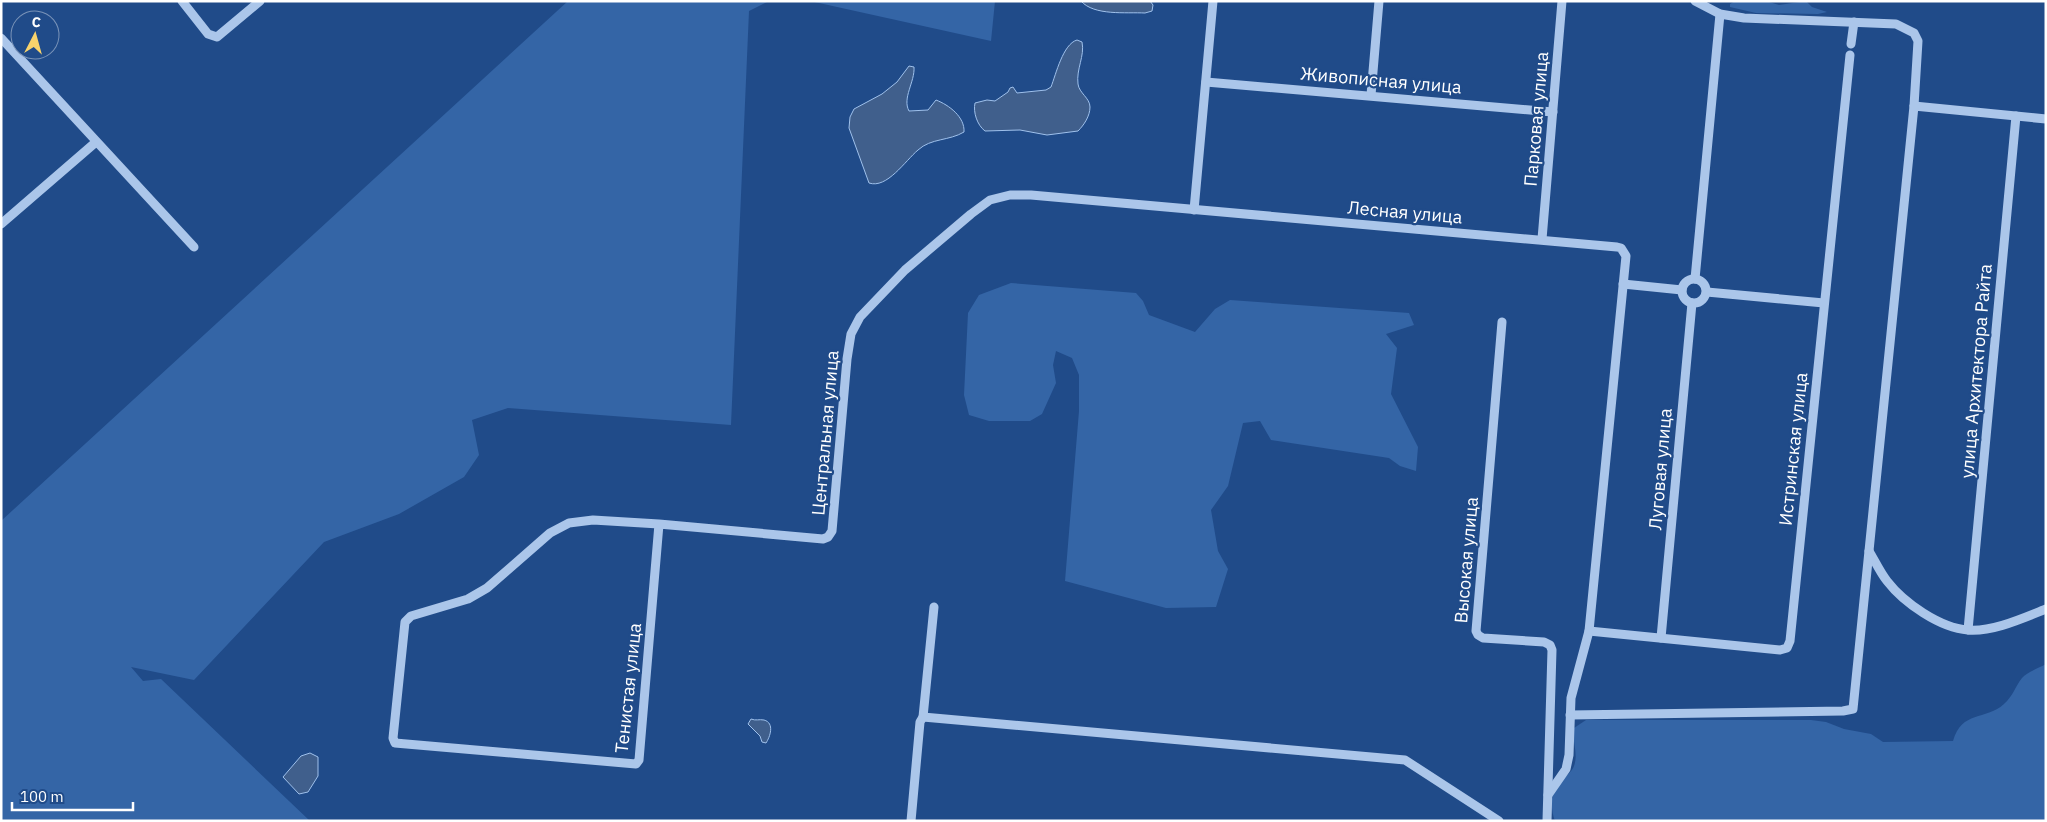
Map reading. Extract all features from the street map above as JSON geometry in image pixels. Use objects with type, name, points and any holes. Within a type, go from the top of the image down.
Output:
[{"type":"street","points":[[182,1],[208,34],[217,37],[260,1]]},
{"type":"street","points":[[1194,210],[1213,1]]},
{"type":"street","points":[[1370,95],[1379,1]]},
{"type":"street","name":"Парковая улица","points":[[1542,240],[1562,1]]},
{"type":"street","points":[[1570,715],[1853,709],[1919,51],[1914,33],[1896,24],[1744,18],[1720,14],[1695,1]]},
{"type":"street","points":[[1695,279],[1720,14]]},
{"type":"street","points":[[1851,44],[1854,22]]},
{"type":"street","points":[[1,38],[194,247]]},
{"type":"street","name":"Истринская улица","points":[[1589,631],[1780,650],[1787,648],[1790,641],[1850,55]]},
{"type":"street","name":"Живописная улица","points":[[1206,82],[1553,112]]},
{"type":"street","points":[[1914,106],[2046,119]]},
{"type":"street","name":"улица Архитектора Райта","points":[[1968,630],[2016,116]]},
{"type":"street","points":[[1,224],[96,142]]},
{"type":"street","name":"Центральная улица","points":[[395,743],[403,628],[411,616],[468,599],[487,588],[550,533],[569,523],[593,520],[822,539],[828,537],[832,531],[847,359],[851,334],[860,318],[905,270],[970,214],[990,200],[1010,195],[1031,195],[1194,210]]},
{"type":"street","name":"Лесная улица","points":[[1194,210],[1612,246],[1621,248],[1626,256],[1624,284]]},
{"type":"street","points":[[1695,279],[1701,281],[1707,292],[1704,299],[1698,303],[1692,303],[1683,296],[1682,290],[1684,284],[1695,279]]},
{"type":"street","points":[[1547,821],[1548,795],[1566,769],[1569,755],[1570,715],[1576,675],[1589,631],[1624,284],[1682,290]]},
{"type":"street","points":[[1707,292],[1824,303]]},
{"type":"street","name":"Луговая улица","points":[[1661,638],[1692,303]]},
{"type":"street","name":"Высокая улица","points":[[1502,322],[1476,631],[1478,636],[1483,638],[1544,642],[1550,645],[1552,650],[1548,795]]},
{"type":"street","name":"Тенистая улица","points":[[395,743],[636,764],[639,760],[659,524]]},
{"type":"street","points":[[1869,550],[1887,581],[1911,603],[1938,623],[1968,630],[1982,629],[2024,618],[2046,609]]},
{"type":"street","points":[[911,821],[920,722],[923,717],[934,606]]},
{"type":"street","points":[[923,717],[1405,760],[1499,821]]},
{"type":"shaded area","points":[[568,1],[769,1],[749,11],[731,425],[508,408],[472,420],[479,455],[464,477],[399,514],[324,542],[194,680],[131,667],[143,681],[161,679],[310,821],[1,821],[1,521]]},
{"type":"shaded area","points":[[810,1],[995,1],[991,41]]},
{"type":"shaded area","points":[[1081,1],[1150,1],[1153,5],[1152,11],[1145,13],[1111,12],[1094,9]]},
{"type":"shaded area","points":[[1735,1],[1766,1],[1779,5],[1806,1],[1812,7],[1827,12],[1818,14],[1756,13],[1730,7],[1730,4]]},
{"type":"shaded area","points":[[1077,40],[1082,42],[1083,47],[1078,84],[1090,104],[1089,114],[1078,131],[1047,135],[1020,130],[985,131],[982,128],[976,118],[975,103],[987,100],[995,101],[1013,87],[1017,93],[1046,90],[1051,87],[1064,53]]},
{"type":"shaded area","points":[[909,66],[914,67],[914,73],[907,101],[909,111],[928,110],[936,100],[955,112],[962,121],[964,132],[923,146],[889,178],[876,184],[869,183],[849,128],[850,117],[854,109],[882,94],[897,82]]},
{"type":"shaded area","points":[[1011,283],[1136,293],[1143,301],[1149,315],[1195,332],[1215,309],[1230,300],[1409,313],[1414,325],[1386,334],[1397,348],[1391,394],[1418,447],[1416,471],[1400,466],[1389,458],[1271,440],[1260,421],[1243,423],[1228,486],[1211,510],[1218,551],[1228,569],[1216,607],[1166,608],[1065,581],[1079,411],[1079,375],[1072,358],[1056,351],[1053,365],[1056,383],[1042,414],[1030,421],[989,421],[969,415],[964,395],[968,313],[979,295]]},
{"type":"shaded area","points":[[2046,664],[2046,821],[1555,821],[1553,816],[1552,800],[1557,785],[1574,766],[1574,728],[1586,720],[1811,720],[1871,734],[1883,742],[1953,741],[1957,731],[1968,720],[1989,713],[2004,704],[2024,676]]},
{"type":"shaded area","points":[[751,719],[764,720],[770,724],[770,734],[766,743],[762,742],[760,736],[748,724]]},
{"type":"shaded area","points":[[310,753],[318,757],[318,776],[308,792],[299,794],[283,777],[301,756]]}]
